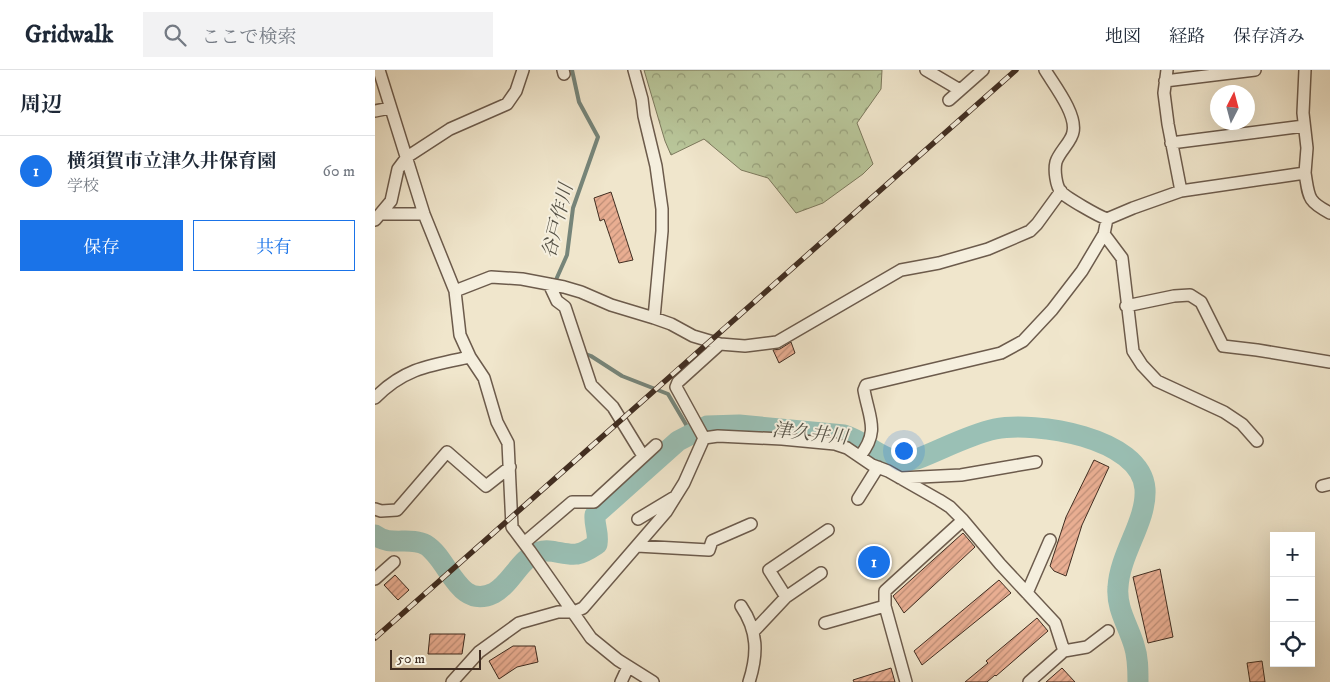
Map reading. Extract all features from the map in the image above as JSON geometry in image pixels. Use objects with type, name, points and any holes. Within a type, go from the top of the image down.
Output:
[{"type":"street","points":[[379,70],[424,214],[455,290],[460,335],[470,357],[484,378],[497,422],[508,443],[512,527],[591,638],[653,682]]},
{"type":"street","points":[[378,217],[391,201],[398,170],[407,157],[450,128],[507,104],[516,91],[523,70]]},
{"type":"street","points":[[634,70],[656,166],[662,209],[662,231],[654,318]]},
{"type":"street","points":[[926,70],[961,90]]},
{"type":"street","points":[[949,100],[983,70]]},
{"type":"street","points":[[1045,70],[1069,110],[1073,123],[1073,133],[1056,163],[1056,176],[1061,191],[1107,220],[1133,208],[1181,191],[1305,173]]},
{"type":"street","points":[[1181,191],[1171,144],[1164,93],[1166,76],[1255,70]]},
{"type":"street","points":[[1305,70],[1303,113],[1307,148],[1305,173],[1310,199],[1330,213]]},
{"type":"street","points":[[375,111],[390,108]]},
{"type":"street","points":[[1171,144],[1304,126]]},
{"type":"street","points":[[455,290],[491,277],[522,279],[581,292],[611,305],[671,324],[693,336],[720,344],[745,346],[777,342],[901,270],[939,263],[988,249],[1030,231],[1061,191]]},
{"type":"street","points":[[378,217],[424,214]]},
{"type":"street","points":[[862,454],[871,440],[872,430],[864,390],[865,385],[1001,353],[1023,342],[1052,310],[1082,271],[1103,234],[1107,220]]},
{"type":"street","points":[[1103,234],[1122,258],[1126,306],[1133,351],[1142,365],[1157,380],[1224,412],[1241,424],[1257,441]]},
{"type":"street","points":[[549,284],[557,301],[565,307],[591,386],[613,407],[643,456]]},
{"type":"street","points":[[1126,306],[1174,296],[1191,295],[1201,302],[1223,346],[1330,362]]},
{"type":"street","points":[[452,682],[479,652],[519,623],[558,612],[574,612],[583,608],[666,512],[677,496],[701,433],[676,387],[677,382],[720,344]]},
{"type":"street","points":[[375,398],[383,389],[407,372],[470,357]]},
{"type":"street","points":[[701,433],[718,436],[835,444],[862,454],[872,465],[939,500],[963,520],[1055,622],[1064,651]]},
{"type":"street","points":[[527,547],[572,502],[594,502],[656,445]]},
{"type":"street","points":[[375,509],[381,512],[397,510],[447,452],[486,486],[510,467]]},
{"type":"street","points":[[900,478],[961,475],[1036,462]]},
{"type":"street","points":[[858,499],[878,467]]},
{"type":"street","points":[[638,520],[677,496]]},
{"type":"street","points":[[906,682],[885,606],[885,591],[963,520]]},
{"type":"street","points":[[637,546],[709,550],[712,541],[751,524]]},
{"type":"street","points":[[786,598],[769,570],[829,530]]},
{"type":"street","points":[[1027,593],[1050,540]]},
{"type":"street","points":[[375,579],[394,562]]},
{"type":"street","points":[[754,631],[786,598],[821,573]]},
{"type":"street","points":[[741,606],[754,631],[754,665],[749,682]]},
{"type":"street","points":[[825,623],[885,606]]},
{"type":"street","points":[[1029,682],[1064,651],[1087,647],[1108,631]]},
{"type":"street","points":[[621,682],[628,666]]},
{"type":"green space","points":[[644,70],[882,70],[881,89],[857,123],[873,164],[863,174],[823,203],[796,213],[768,178],[741,170],[704,139],[671,155]]},
{"type":"building","points":[[611,192],[633,260],[619,263],[604,219],[600,221],[594,198]]},
{"type":"building","points":[[791,342],[795,353],[779,363],[773,350],[780,349]]},
{"type":"building","points":[[1094,460],[1109,467],[1082,525],[1066,576],[1054,571],[1050,566],[1066,517]]},
{"type":"building","points":[[963,533],[975,547],[904,613],[893,596]]},
{"type":"building","points":[[1160,569],[1173,637],[1148,643],[1133,577]]},
{"type":"building","points":[[395,575],[409,590],[398,600],[384,585]]},
{"type":"building","points":[[999,580],[1011,593],[922,665],[914,651]]},
{"type":"building","points":[[1037,618],[1048,631],[987,682],[965,682],[988,663],[986,661]]},
{"type":"building","points":[[430,634],[465,634],[462,654],[428,654]]},
{"type":"building","points":[[513,646],[535,646],[538,662],[517,667],[499,679],[489,661]]},
{"type":"building","points":[[1262,661],[1265,682],[1250,682],[1247,663]]},
{"type":"building","points":[[891,668],[895,682],[854,682],[853,680]]},
{"type":"building","points":[[1062,668],[1075,682],[1046,682]]},
{"type":"waterway","name":"谷戸作川","points":[[555,282],[567,255],[573,208],[598,137],[579,102],[572,70]]},
{"type":"waterway","name":"谷戸作川","points":[[583,353],[622,376],[668,394],[691,433]]},
{"type":"waterway","name":"津久井川","points":[[375,535],[381,539],[413,541],[426,545],[434,552],[463,589],[471,595],[482,597],[500,589],[532,555],[544,551],[577,554],[597,544],[595,515],[678,441],[707,426],[739,425],[844,435],[886,457],[905,460],[917,459],[965,438],[995,429],[1013,427],[1059,431],[1083,436],[1106,445],[1125,457],[1139,471],[1145,489],[1142,513],[1123,562],[1118,587],[1119,602],[1136,654],[1138,682]]},
{"type":"railway","points":[[375,638],[1016,70]]},
{"type":"place","name":"横須賀市立津久井保育園","points":[[874,562]]}]
